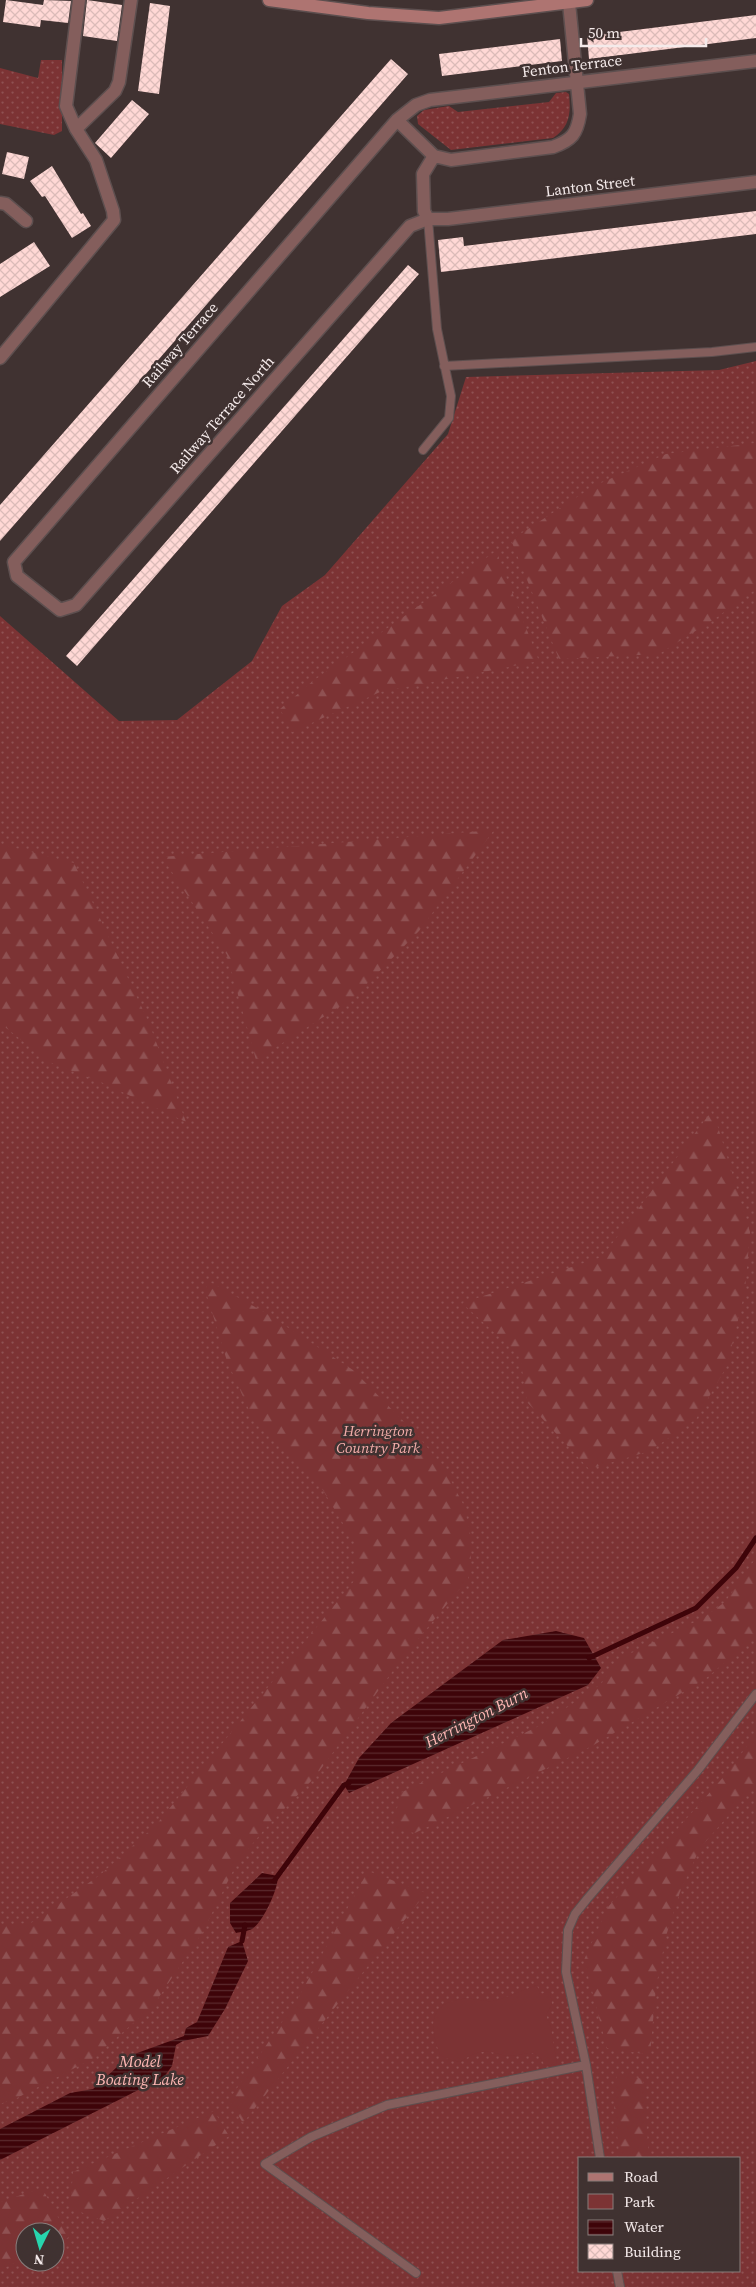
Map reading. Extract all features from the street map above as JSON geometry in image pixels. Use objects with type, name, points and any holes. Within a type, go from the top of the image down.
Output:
[{"type":"main road","points":[[269,0],[368,13],[439,18],[587,0]]},
{"type":"street","points":[[0,358],[114,220],[113,211],[96,160],[76,129],[66,106],[79,0]]},
{"type":"street","points":[[76,129],[115,91],[119,82],[131,0]]},
{"type":"street","points":[[398,120],[434,156],[451,160],[553,147],[567,142],[578,129],[580,114],[569,3]]},
{"type":"street","name":"Fenton Terrace","points":[[398,120],[416,105],[430,100],[756,61]]},
{"type":"street","name":"Railway Terrace","points":[[37,592],[16,576],[14,562],[398,120]]},
{"type":"street","points":[[428,218],[424,211],[423,174],[434,156]]},
{"type":"street","name":"Lanton Street","points":[[428,218],[439,220],[756,182]]},
{"type":"street","points":[[0,203],[6,204],[26,222]]},
{"type":"street","name":"Railway Terrace North","points":[[37,592],[60,610],[76,605],[410,226],[428,218]]},
{"type":"lane","points":[[423,450],[449,418],[451,396],[437,329],[428,218]]},
{"type":"lane","points":[[444,366],[712,352],[756,347]]},
{"type":"lane","points":[[600,2157],[586,2065],[566,1972],[568,1930],[575,1914],[698,1770],[756,1694]]},
{"type":"lane","points":[[416,2273],[265,2164],[311,2137],[387,2105],[586,2065]]},
{"type":"lane","points":[[617,2272],[620,2287]]},
{"type":"green space","points":[[41,60],[62,60],[62,131],[54,135],[0,124],[0,68],[38,78]]},
{"type":"green space","points":[[566,92],[569,94],[570,101],[568,119],[563,129],[553,138],[451,150],[418,124],[417,116],[424,110],[449,106],[458,112],[549,102],[556,93]]},
{"type":"green space","name":"Herrington Country Park","points":[[756,361],[756,2287],[0,2287],[0,616],[119,721],[177,720],[252,661],[282,606],[325,575],[448,434],[466,377],[719,370]]},
{"type":"green space","points":[[756,443],[756,589],[713,620],[659,654],[559,659],[511,540],[594,486],[666,454]]},
{"type":"green space","points":[[496,551],[539,661],[380,692],[292,732],[280,709],[313,681]]},
{"type":"green space","points":[[494,830],[419,931],[353,998],[256,1060],[227,955],[162,857]]},
{"type":"green space","points":[[0,844],[74,863],[149,1023],[186,1122],[103,1083],[49,1062],[0,1023]]},
{"type":"green space","points":[[711,1112],[718,1127],[750,1232],[745,1291],[727,1366],[696,1419],[650,1451],[589,1469],[527,1402],[520,1356],[462,1303],[602,1257]]},
{"type":"green space","points":[[210,1282],[264,1312],[353,1370],[417,1435],[445,1469],[463,1504],[470,1531],[471,1558],[468,1579],[403,1657],[315,1777],[263,1831],[237,1863],[202,1933],[153,2006],[92,2059],[17,2098],[0,2104],[0,1925],[31,1923],[100,1875],[156,1825],[354,1581],[356,1545],[318,1482],[255,1423],[227,1361],[205,1289]]},
{"type":"green space","points":[[756,1558],[756,1632],[747,1644],[705,1679],[592,1746],[415,1833],[393,1829],[400,1793],[543,1724],[601,1684],[619,1659],[703,1618],[725,1602]]},
{"type":"green space","points":[[756,1734],[756,1784],[700,1848],[680,1892],[666,1936],[656,1987],[650,2055],[607,2048],[584,1960],[608,1907],[727,1773]]},
{"type":"green space","points":[[368,1871],[426,1893],[243,2123],[229,2100],[297,2000]]},
{"type":"green space","points":[[537,1985],[540,1994],[550,1992],[552,2004],[546,2015],[551,2028],[557,2064],[545,2066],[538,2056],[530,2053],[509,2056],[492,2052],[481,2052],[460,2062],[440,2055],[433,2027],[437,2012],[442,2006],[466,1999],[493,2001]]},
{"type":"green space","points":[[617,2073],[643,2079],[649,2157],[620,2157],[614,2111]]},
{"type":"green space","points":[[214,2111],[229,2136],[104,2221],[70,2208],[73,2172]]},
{"type":"green space","points":[[42,2188],[61,2222],[15,2222],[15,2263],[0,2270],[0,2202]]},
{"type":"green space","points":[[65,2230],[69,2237],[65,2239]]},
{"type":"water","points":[[556,1631],[584,1638],[601,1668],[588,1685],[349,1793],[344,1785],[359,1758],[391,1723],[503,1640]]},
{"type":"water","points":[[262,1873],[278,1876],[276,1889],[257,1925],[252,1929],[236,1933],[230,1923],[230,1903]]},
{"type":"water","name":"Model Boating Lake","points":[[242,1941],[248,1961],[225,2009],[208,2036],[183,2041],[176,2045],[172,2066],[164,2077],[0,2160],[0,2129],[70,2093],[93,2089],[129,2056],[184,2036],[186,2028],[197,2022],[228,1947]]},
{"type":"building","points":[[6,0],[43,5],[44,0],[71,1],[68,23],[41,20],[40,27],[3,22]]},
{"type":"building","points":[[87,0],[122,5],[117,41],[83,36]]},
{"type":"building","points":[[150,3],[170,6],[159,94],[138,91]]},
{"type":"building","points":[[756,15],[756,38],[589,59],[587,36]]},
{"type":"building","points":[[560,39],[562,61],[442,76],[439,54]]},
{"type":"building","points":[[391,59],[408,74],[0,541],[0,505]]},
{"type":"building","points":[[132,100],[149,114],[111,158],[95,143]]},
{"type":"building","points":[[7,152],[29,157],[24,179],[2,174]]},
{"type":"building","points":[[52,166],[81,214],[83,213],[91,226],[72,238],[45,196],[42,197],[30,181]]},
{"type":"building","points":[[756,211],[756,234],[441,272],[438,240],[463,237],[464,246]]},
{"type":"building","points":[[34,242],[50,266],[0,297],[0,264]]},
{"type":"building","points":[[408,265],[419,274],[77,666],[66,656]]},
{"type":"waterway","name":"Herrington Burn","points":[[589,1658],[696,1608],[736,1568],[756,1538]]},
{"type":"waterway","name":"Herrington Burn","points":[[274,1881],[344,1785],[349,1783]]},
{"type":"waterway","name":"Herrington Burn","points":[[242,1941],[245,1925]]}]
